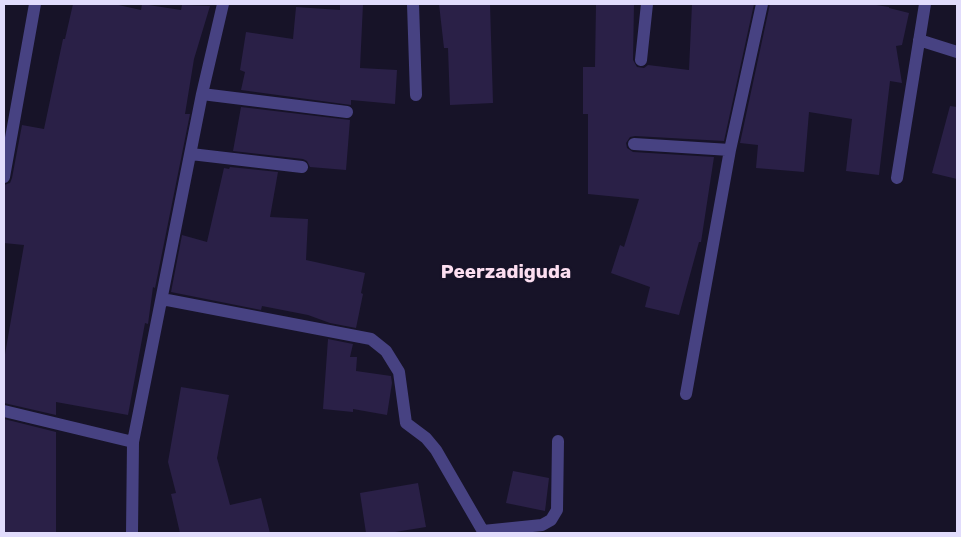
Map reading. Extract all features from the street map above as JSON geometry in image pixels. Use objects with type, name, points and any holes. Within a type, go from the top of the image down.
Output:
[{"type":"street","points":[[4,177],[35,4]]},
{"type":"street","points":[[132,533],[133,442],[202,94],[223,4]]},
{"type":"street","points":[[413,4],[416,94]]},
{"type":"street","points":[[640,60],[647,4]]},
{"type":"street","points":[[686,394],[730,150],[762,4]]},
{"type":"street","points":[[897,178],[925,4]]},
{"type":"street","points":[[919,40],[957,52]]},
{"type":"street","points":[[202,94],[347,112]]},
{"type":"street","points":[[634,144],[730,150]]},
{"type":"street","points":[[191,154],[302,167]]},
{"type":"street","points":[[162,299],[371,339],[386,351],[399,372],[406,423],[426,438],[436,450],[483,532],[542,525],[551,520],[557,510],[558,441]]},
{"type":"street","points":[[4,411],[133,442]]},
{"type":"building","points":[[73,4],[114,4],[141,10],[142,4],[181,10],[182,5],[210,6],[194,59],[185,114],[190,114],[155,288],[153,287],[148,324],[145,323],[128,415],[56,402],[56,415],[4,403],[4,360],[24,245],[4,243],[4,185],[10,183],[12,178],[22,125],[44,129],[63,39],[65,39]]},
{"type":"building","points":[[340,4],[363,4],[360,68],[397,70],[395,104],[351,100],[351,105],[241,90],[245,72],[240,70],[246,32],[293,39],[296,7],[340,10]]},
{"type":"building","points":[[439,4],[490,4],[493,103],[450,105],[448,48],[444,48]]},
{"type":"building","points":[[596,4],[634,4],[633,60],[637,67],[644,68],[648,65],[689,70],[692,4],[754,4],[724,141],[635,136],[630,137],[626,143],[627,148],[633,152],[714,157],[701,242],[699,242],[679,315],[645,307],[650,287],[611,273],[620,245],[624,247],[639,199],[588,194],[588,114],[583,114],[583,67],[595,67]]},
{"type":"building","points":[[770,4],[870,4],[909,13],[902,45],[896,46],[902,83],[890,81],[879,175],[846,171],[852,119],[809,112],[804,172],[756,168],[758,145],[740,143]]},
{"type":"building","points":[[950,106],[957,107],[957,179],[932,173]]},
{"type":"building","points":[[241,107],[350,120],[346,170],[310,167],[307,161],[303,159],[233,151]]},
{"type":"building","points":[[230,167],[278,172],[270,217],[308,219],[306,260],[365,273],[356,328],[330,323],[308,315],[262,306],[261,310],[171,292],[182,235],[207,242],[224,168],[229,169]]},
{"type":"building","points":[[328,339],[353,344],[350,357],[357,357],[356,371],[391,376],[392,383],[387,415],[353,409],[353,412],[323,409]]},
{"type":"building","points":[[181,387],[229,395],[217,458],[230,505],[261,498],[270,533],[180,533],[171,494],[176,493],[168,462]]},
{"type":"building","points":[[4,419],[56,432],[56,533],[4,533]]},
{"type":"building","points":[[513,471],[549,478],[545,511],[506,503]]},
{"type":"building","points":[[418,483],[426,527],[389,533],[366,533],[360,493]]},
{"type":"district","name":"Peerzadiguda","points":[[506,273]]}]
